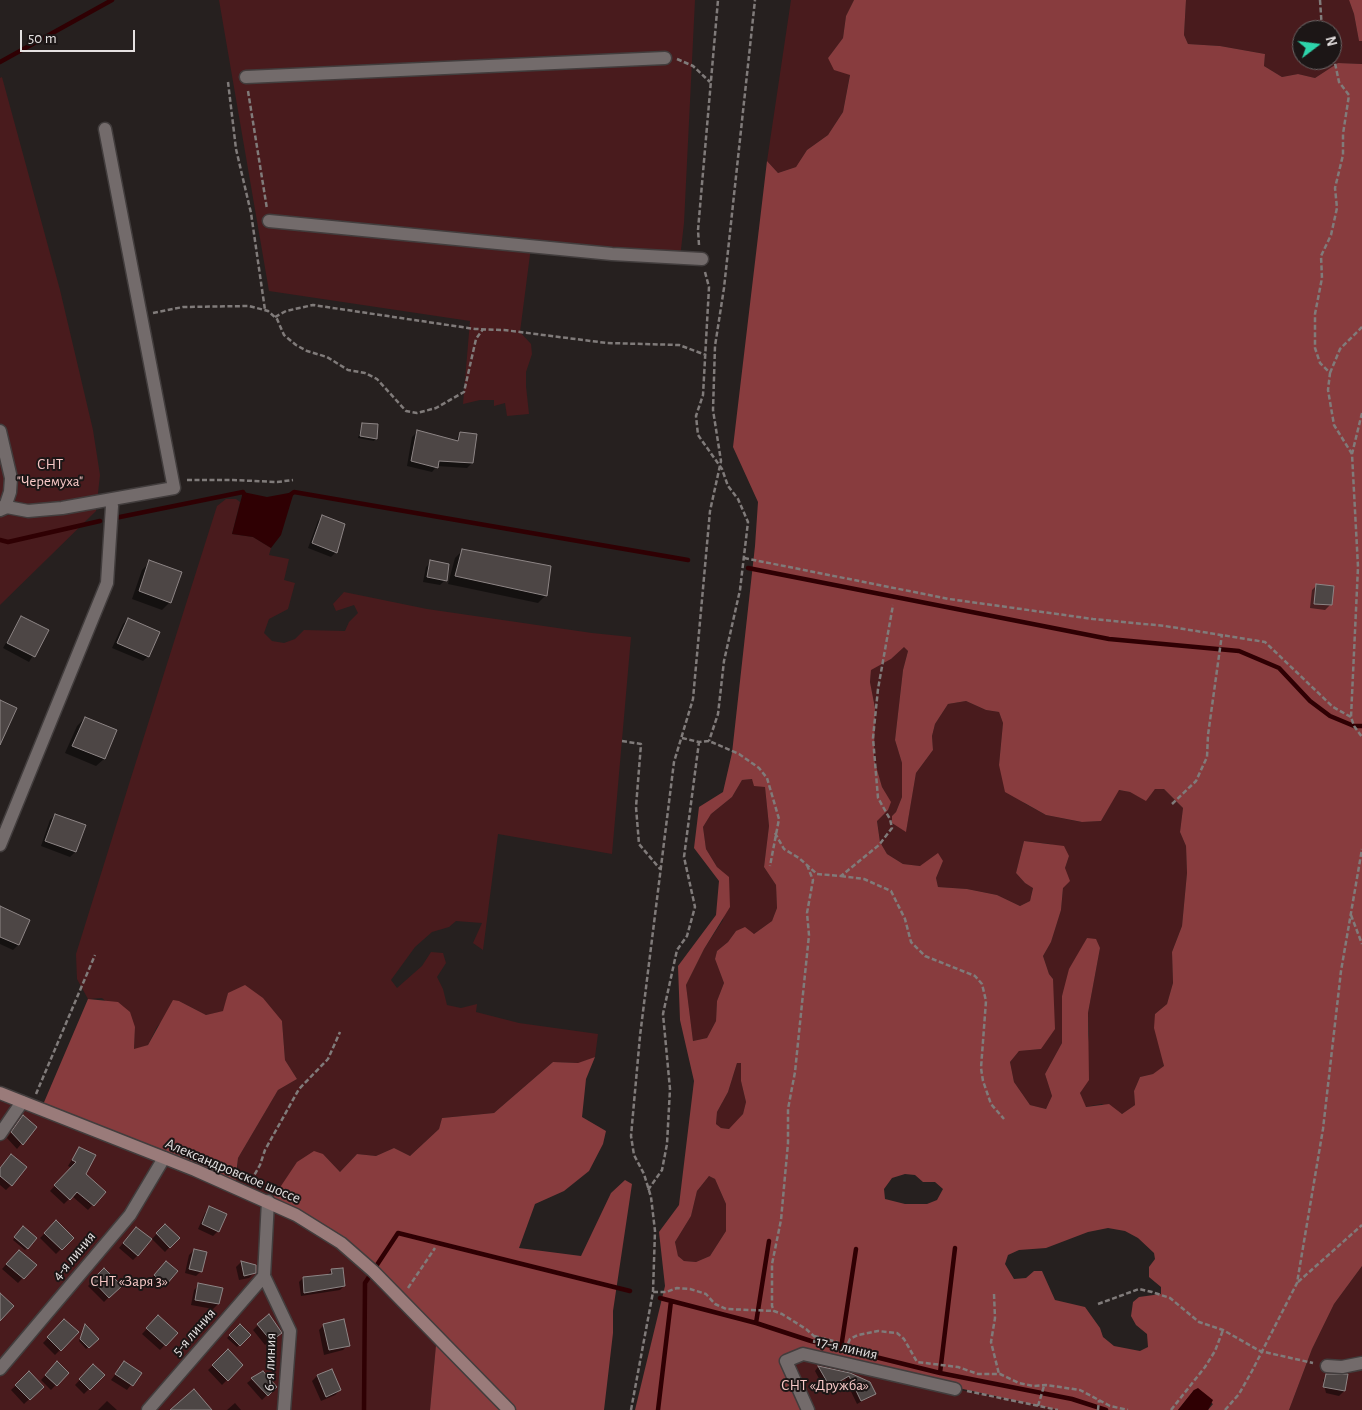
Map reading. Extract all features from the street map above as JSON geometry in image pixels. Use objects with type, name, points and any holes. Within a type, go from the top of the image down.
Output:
[{"type":"street","points":[[246,77],[665,58]]},
{"type":"street","points":[[1,510],[7,507],[28,511],[114,500],[174,488],[142,314],[105,130]]},
{"type":"street","points":[[269,221],[612,254],[702,259]]},
{"type":"street","points":[[0,431],[11,478],[10,492],[6,504],[1,510]]},
{"type":"street","points":[[0,845],[108,583],[112,506]]},
{"type":"street","name":"Александровское шоссе","points":[[0,1093],[268,1201],[296,1215],[341,1243],[509,1410]]},
{"type":"street","points":[[0,1134],[27,1103]]},
{"type":"street","name":"4-я линия","points":[[0,1369],[130,1215],[164,1158]]},
{"type":"street","name":"6-я линия","points":[[268,1201],[264,1276],[290,1331],[284,1410]]},
{"type":"street","name":"5-я линия","points":[[148,1410],[264,1276]]},
{"type":"street","name":"17-я линия","points":[[808,1410],[781,1358],[803,1354],[956,1389]]},
{"type":"street","points":[[1327,1366],[1342,1367],[1362,1363]]},
{"type":"path","points":[[709,740],[718,714],[724,661],[740,590],[748,522],[720,467],[698,435],[696,416],[703,395],[709,286],[702,259],[698,230],[718,0]]},
{"type":"path","points":[[631,1410],[653,1292],[655,1216],[644,1174],[634,1155],[632,1136],[640,1036],[674,762],[694,692],[708,520],[721,460],[712,410],[715,346],[724,288],[755,0]]},
{"type":"path","points":[[1320,0],[1321,20]]},
{"type":"path","points":[[665,58],[682,60],[710,82]]},
{"type":"path","points":[[1330,373],[1320,363],[1315,348],[1315,314],[1322,278],[1321,256],[1331,235],[1337,208],[1335,188],[1343,155],[1343,134],[1349,95],[1339,82],[1336,70]]},
{"type":"path","points":[[246,77],[269,221]]},
{"type":"path","points":[[228,82],[236,149],[251,213],[265,310]]},
{"type":"path","points":[[275,317],[286,311],[313,305],[483,330],[504,330],[607,343],[680,345],[706,355]]},
{"type":"path","points":[[142,314],[161,313],[184,307],[249,306],[265,310],[275,317],[284,335],[296,345],[307,351],[327,357],[348,370],[365,373],[377,379],[406,411],[423,412],[436,408],[464,392],[476,339],[483,330]]},
{"type":"path","points":[[1352,454],[1334,425],[1328,390],[1330,373],[1340,348],[1362,327]]},
{"type":"path","points":[[1362,413],[1352,454],[1358,567],[1351,716],[1354,726],[1362,737]]},
{"type":"path","points":[[173,480],[277,482],[293,480]]},
{"type":"path","points":[[744,558],[949,599],[1093,619],[1222,634],[1265,642],[1333,707],[1351,716]]},
{"type":"path","points":[[841,876],[879,844],[892,828],[890,819],[878,798],[873,738],[878,689],[893,605]]},
{"type":"path","points":[[1172,804],[1196,781],[1207,757],[1208,735],[1222,634]]},
{"type":"path","points":[[682,738],[699,742],[709,740],[739,754],[759,768],[766,778],[779,819],[770,866]]},
{"type":"path","points":[[622,741],[641,744],[636,807],[637,831],[639,844],[660,869]]},
{"type":"path","points":[[648,1190],[662,1170],[666,1144],[670,1089],[663,1014],[677,950],[687,936],[696,907],[684,857],[699,742]]},
{"type":"path","points":[[775,833],[784,849],[799,858],[817,874],[864,879],[891,891],[905,919],[911,942],[925,956],[975,976],[982,984],[986,1000],[981,1068],[983,1081],[992,1104],[1004,1119]]},
{"type":"path","points":[[1225,1410],[1239,1394],[1297,1283],[1323,1129],[1341,970],[1362,849]]},
{"type":"path","points":[[774,1312],[772,1264],[781,1220],[788,1143],[788,1110],[795,1072],[809,935],[807,913],[813,880],[807,865]]},
{"type":"path","points":[[1350,914],[1362,944]]},
{"type":"path","points":[[27,1103],[95,955]]},
{"type":"path","points":[[246,1192],[265,1150],[299,1090],[328,1059],[340,1032]]},
{"type":"path","points":[[1297,1283],[1362,1225]]},
{"type":"path","points":[[400,1300],[436,1248]]},
{"type":"path","points":[[653,1292],[666,1292],[677,1288],[690,1290],[706,1294],[715,1304],[726,1309],[774,1312],[798,1323],[814,1337],[837,1342],[838,1345]]},
{"type":"path","points":[[1098,1304],[1139,1289],[1170,1298],[1199,1322],[1223,1330],[1260,1351],[1327,1366]]},
{"type":"path","points":[[994,1294],[995,1318],[991,1342],[999,1374]]},
{"type":"path","points":[[1171,1410],[1205,1367],[1215,1350],[1223,1330]]},
{"type":"path","points":[[846,1345],[858,1335],[878,1331],[897,1333],[904,1339],[917,1362],[939,1364],[978,1374],[999,1374],[1019,1383],[1044,1388],[1080,1390],[1110,1406],[1128,1410]]},
{"type":"path","points":[[814,1337],[814,1344]]},
{"type":"path","points":[[952,1372],[954,1367]]},
{"type":"path","points":[[1038,1406],[1044,1388]]},
{"type":"path","points":[[956,1389],[1058,1410]]},
{"type":"path","points":[[1098,1410],[1099,1400]]},
{"type":"green space","points":[[219,0],[695,0],[684,223],[680,258],[531,247],[520,332],[531,344],[532,354],[526,372],[529,414],[507,416],[505,403],[494,406],[494,400],[480,400],[463,404],[470,321],[269,291]]},
{"type":"green space","points":[[791,0],[854,0],[846,16],[843,38],[828,58],[850,74],[843,112],[828,135],[807,150],[796,167],[778,173],[767,161]]},
{"type":"green space","points":[[1186,0],[1349,0],[1354,14],[1359,41],[1362,41],[1362,64],[1342,63],[1342,20],[1292,20],[1292,70],[1327,70],[1315,78],[1298,74],[1282,77],[1264,66],[1265,54],[1220,46],[1188,44],[1184,35]]},
{"type":"green space","name":"СНТ \"Черемуха\"","points":[[2,77],[60,290],[93,430],[100,475],[96,511],[0,605],[0,78]]},
{"type":"green space","name":"СНТ «Заря 3»","points":[[226,499],[236,499],[240,502],[232,534],[253,537],[271,548],[269,555],[289,559],[284,580],[295,583],[288,609],[269,619],[264,633],[272,641],[284,643],[295,639],[304,630],[345,631],[349,622],[358,613],[354,605],[336,611],[333,604],[344,592],[427,609],[631,637],[612,854],[498,834],[483,950],[473,943],[482,923],[456,921],[449,927],[432,932],[415,947],[391,980],[397,988],[422,966],[431,952],[443,953],[446,963],[437,977],[443,989],[447,1005],[461,1008],[477,1004],[476,1012],[519,1023],[598,1034],[595,1057],[579,1063],[553,1062],[494,1113],[442,1118],[439,1129],[410,1156],[394,1148],[376,1156],[357,1154],[340,1172],[323,1154],[341,1243],[437,1334],[430,1410],[0,1410],[0,1093],[237,1175],[238,1158],[278,1090],[297,1079],[285,1060],[282,1021],[228,993],[224,1011],[206,1015],[179,1001],[157,1027],[148,1045],[134,1050],[135,1027],[102,998],[88,999],[77,979],[76,954],[217,506]]},
{"type":"green space","points":[[904,646],[908,651],[903,670],[895,740],[902,763],[902,797],[896,812],[892,816],[906,831],[916,773],[933,750],[932,736],[935,724],[948,704],[966,701],[986,710],[999,712],[1003,723],[999,765],[1024,803],[1046,815],[1081,822],[1101,821],[1118,790],[1130,792],[1146,800],[1155,789],[1164,789],[1183,808],[1180,832],[1186,846],[1187,873],[1182,926],[1172,952],[1173,983],[1167,1004],[1155,1014],[1164,1067],[1153,1074],[1140,1077],[1134,1091],[1135,1105],[1122,1114],[1102,1104],[1085,1107],[1080,1093],[1089,1035],[1088,1013],[1100,948],[1087,938],[1062,996],[1062,1043],[1045,1074],[1052,1096],[1046,1109],[1030,1105],[1014,1082],[1010,1062],[1019,1051],[1041,1049],[1053,996],[1053,979],[1049,974],[1043,956],[1051,942],[1061,910],[1065,868],[1069,856],[1050,844],[1024,841],[1016,873],[1025,883],[1033,887],[1030,901],[1020,906],[997,895],[967,889],[938,887],[936,878],[943,861],[920,866],[903,864],[887,854],[880,842],[877,820],[888,810],[890,802],[882,787],[874,759],[875,708],[870,682],[871,669],[891,659]]},
{"type":"green space","points":[[752,779],[765,787],[769,826],[764,867],[776,885],[777,908],[772,921],[754,934],[736,931],[728,942],[717,951],[715,959],[724,983],[717,1001],[716,1021],[707,1038],[693,1041],[686,985],[704,949],[723,920],[729,878],[717,867],[706,849],[703,827],[711,814],[732,797],[742,780]]},
{"type":"green space","points":[[737,1063],[741,1063],[741,1081],[746,1102],[743,1114],[733,1126],[729,1129],[721,1128],[716,1124],[717,1112],[728,1092]]},
{"type":"green space","points":[[709,1176],[715,1179],[726,1204],[726,1231],[710,1256],[696,1262],[684,1261],[678,1256],[675,1242],[691,1216],[697,1191]]},
{"type":"green space","points":[[1362,1266],[1362,1410],[1289,1410],[1312,1349],[1334,1304]]},
{"type":"green space","name":"СНТ «Дружба»","points":[[803,1354],[955,1389],[1059,1410],[808,1410],[786,1361]]},
{"type":"shaded area","points":[[854,0],[1186,0],[1184,35],[1188,44],[1220,46],[1265,54],[1264,66],[1282,77],[1298,74],[1315,78],[1327,70],[1342,70],[1342,63],[1362,64],[1362,1266],[1334,1304],[1312,1349],[1289,1410],[1208,1410],[1213,1404],[1194,1390],[1178,1410],[1059,1410],[803,1354],[786,1361],[808,1410],[635,1410],[665,1286],[659,1232],[679,1205],[694,1081],[680,1020],[678,966],[716,915],[719,881],[694,848],[699,807],[723,792],[732,753],[755,546],[758,502],[733,447],[767,161],[778,173],[796,167],[807,150],[828,135],[843,112],[850,75],[834,70],[828,58],[843,38],[846,16]],"holes":[[[904,647],[908,651],[903,670],[895,740],[902,763],[902,797],[896,812],[892,816],[892,823],[906,832],[916,773],[933,750],[932,736],[935,724],[948,704],[966,701],[986,710],[999,712],[1003,723],[999,765],[1005,792],[1046,815],[1082,822],[1101,821],[1119,790],[1130,792],[1146,801],[1155,789],[1164,789],[1183,808],[1180,832],[1186,846],[1187,873],[1182,926],[1172,952],[1173,983],[1167,1004],[1155,1014],[1154,1028],[1164,1066],[1153,1074],[1140,1077],[1134,1091],[1135,1105],[1122,1114],[1109,1104],[1086,1107],[1080,1093],[1089,1080],[1088,1013],[1100,948],[1096,939],[1087,938],[1069,969],[1062,996],[1062,1043],[1045,1074],[1052,1096],[1046,1109],[1030,1105],[1014,1082],[1010,1062],[1019,1051],[1041,1049],[1055,1029],[1053,979],[1049,974],[1043,956],[1051,942],[1061,910],[1063,888],[1070,881],[1065,868],[1069,856],[1064,846],[1024,841],[1016,873],[1025,883],[1033,888],[1030,901],[1020,906],[997,895],[967,889],[938,887],[936,878],[943,861],[938,853],[920,866],[903,864],[887,854],[880,842],[877,821],[888,810],[891,802],[882,787],[874,759],[875,708],[870,682],[871,670],[891,659]],[[752,779],[754,786],[765,787],[769,826],[764,867],[776,885],[777,908],[772,921],[754,934],[745,927],[736,931],[728,942],[717,951],[715,959],[724,983],[717,1001],[716,1021],[707,1038],[693,1041],[686,985],[704,949],[730,907],[729,877],[717,867],[706,849],[703,827],[711,814],[732,797],[742,780]],[[737,1063],[741,1063],[741,1081],[746,1102],[743,1114],[729,1129],[721,1128],[716,1124],[717,1112],[728,1092]],[[905,1174],[915,1175],[923,1182],[935,1182],[943,1189],[937,1200],[927,1204],[905,1204],[885,1199],[884,1189],[892,1178]],[[709,1176],[715,1179],[726,1204],[726,1231],[710,1256],[696,1262],[684,1261],[678,1256],[675,1242],[691,1216],[697,1191]],[[1108,1228],[1125,1231],[1138,1238],[1154,1253],[1155,1259],[1149,1267],[1149,1277],[1161,1287],[1161,1294],[1139,1297],[1133,1302],[1131,1316],[1136,1325],[1147,1334],[1148,1347],[1140,1351],[1114,1346],[1103,1337],[1100,1328],[1085,1307],[1055,1300],[1042,1271],[1034,1271],[1026,1278],[1014,1279],[1005,1264],[1008,1255],[1019,1250],[1046,1248],[1088,1232]]]},
{"type":"shaded area","points":[[1349,0],[1362,0],[1362,41],[1359,41],[1354,14]]},
{"type":"shaded area","points":[[243,492],[267,497],[294,492],[281,535],[271,548],[253,537],[232,534]]},
{"type":"shaded area","points":[[245,985],[263,998],[282,1021],[285,1060],[297,1079],[278,1090],[238,1158],[235,1185],[42,1107],[88,999],[118,1002],[130,1012],[135,1027],[134,1049],[148,1045],[173,1000],[179,1001],[206,1015],[223,1011],[228,993]]},
{"type":"shaded area","points":[[595,1057],[586,1079],[582,1117],[606,1131],[603,1144],[589,1171],[564,1191],[535,1204],[519,1248],[581,1256],[611,1193],[625,1180],[632,1184],[613,1311],[613,1333],[604,1410],[430,1410],[437,1334],[378,1276],[271,1201],[297,1162],[314,1151],[323,1154],[340,1172],[357,1154],[376,1156],[394,1148],[410,1156],[439,1129],[442,1118],[494,1113],[553,1062],[578,1063]]},
{"type":"shaded area","points":[[1198,1388],[1213,1400],[1208,1410],[1178,1410],[1194,1390]]},
{"type":"building","points":[[362,423],[378,424],[377,439],[360,436]]},
{"type":"building","points":[[417,430],[458,441],[460,432],[477,434],[473,463],[439,461],[438,468],[411,461]]},
{"type":"building","points":[[322,515],[345,524],[337,553],[312,543]]},
{"type":"building","points":[[462,549],[551,566],[547,596],[455,576]]},
{"type":"building","points":[[149,560],[182,572],[171,603],[139,591]]},
{"type":"building","points":[[430,560],[449,564],[447,581],[427,577]]},
{"type":"building","points":[[1316,584],[1334,586],[1332,605],[1314,604]]},
{"type":"building","points":[[21,616],[49,630],[35,657],[7,643]]},
{"type":"building","points":[[128,618],[160,632],[149,657],[117,643]]},
{"type":"building","points":[[0,700],[17,708],[0,745]]},
{"type":"building","points":[[85,717],[117,730],[105,759],[72,746]]},
{"type":"building","points":[[55,814],[86,825],[76,852],[45,841]]},
{"type":"building","points":[[0,906],[30,920],[19,945],[0,937]]},
{"type":"building","points":[[23,1115],[37,1127],[23,1145],[11,1132]]},
{"type":"building","points":[[79,1147],[96,1155],[86,1174],[106,1192],[94,1206],[77,1192],[70,1200],[54,1185],[76,1162],[72,1160]]},
{"type":"building","points":[[11,1154],[27,1167],[12,1186],[0,1176],[0,1168]]},
{"type":"building","points":[[209,1206],[227,1214],[219,1232],[202,1224]]},
{"type":"building","points":[[56,1220],[74,1238],[62,1250],[44,1233]]},
{"type":"building","points":[[165,1224],[180,1238],[170,1248],[156,1233]]},
{"type":"building","points":[[23,1226],[37,1238],[28,1249],[14,1237]]},
{"type":"building","points":[[136,1227],[152,1239],[138,1256],[123,1243]]},
{"type":"building","points":[[194,1249],[207,1252],[202,1272],[189,1269]]},
{"type":"building","points":[[19,1250],[37,1265],[24,1279],[6,1264]]},
{"type":"building","points":[[166,1261],[178,1271],[166,1285],[154,1275]]},
{"type":"building","points":[[241,1261],[256,1265],[256,1273],[244,1276]]},
{"type":"building","points":[[104,1268],[122,1286],[109,1298],[92,1280]]},
{"type":"building","points":[[343,1268],[345,1286],[304,1293],[303,1277],[332,1274],[331,1269]]},
{"type":"building","points":[[198,1283],[223,1288],[219,1304],[195,1300]]},
{"type":"building","points":[[0,1293],[14,1306],[0,1321]]},
{"type":"building","points":[[269,1314],[282,1333],[271,1341],[257,1324]]},
{"type":"building","points":[[158,1315],[178,1333],[166,1346],[146,1328]]},
{"type":"building","points":[[64,1319],[79,1332],[61,1351],[47,1337]]},
{"type":"building","points":[[344,1319],[350,1346],[329,1350],[323,1324]]},
{"type":"building","points":[[85,1324],[99,1339],[89,1348],[80,1339]]},
{"type":"building","points":[[240,1324],[251,1335],[240,1346],[229,1335]]},
{"type":"building","points":[[228,1349],[243,1365],[228,1381],[212,1365]]},
{"type":"building","points":[[57,1361],[69,1373],[57,1386],[45,1375]]},
{"type":"building","points":[[124,1361],[142,1373],[133,1386],[115,1374]]},
{"type":"building","points":[[93,1364],[105,1375],[90,1390],[79,1379]]},
{"type":"building","points":[[818,1366],[850,1373],[870,1382],[876,1394],[861,1401],[849,1376],[830,1387]]},
{"type":"building","points":[[332,1369],[341,1390],[326,1397],[317,1375]]},
{"type":"building","points":[[29,1371],[44,1387],[30,1400],[15,1385]]},
{"type":"building","points":[[263,1371],[277,1387],[268,1396],[251,1378]]},
{"type":"building","points":[[1326,1374],[1348,1374],[1345,1391],[1323,1387]]},
{"type":"building","points":[[194,1389],[212,1410],[170,1410]]},
{"type":"waterway","points":[[0,62],[112,0]]},
{"type":"waterway","points":[[115,518],[243,492],[245,496]]},
{"type":"waterway","points":[[290,495],[294,492],[688,560]]},
{"type":"waterway","points":[[0,540],[8,542],[100,521]]},
{"type":"waterway","points":[[748,568],[1109,639],[1239,651],[1279,668],[1310,701],[1330,716],[1354,726],[1362,726]]},
{"type":"waterway","points":[[364,1410],[365,1283],[398,1233],[630,1291]]},
{"type":"waterway","points":[[756,1323],[769,1241]]},
{"type":"waterway","points":[[940,1373],[955,1248]]},
{"type":"waterway","points":[[841,1348],[856,1249]]},
{"type":"waterway","points":[[660,1298],[756,1323],[811,1341],[940,1373],[1072,1399],[1106,1410]]},
{"type":"waterway","points":[[658,1410],[671,1301]]}]
